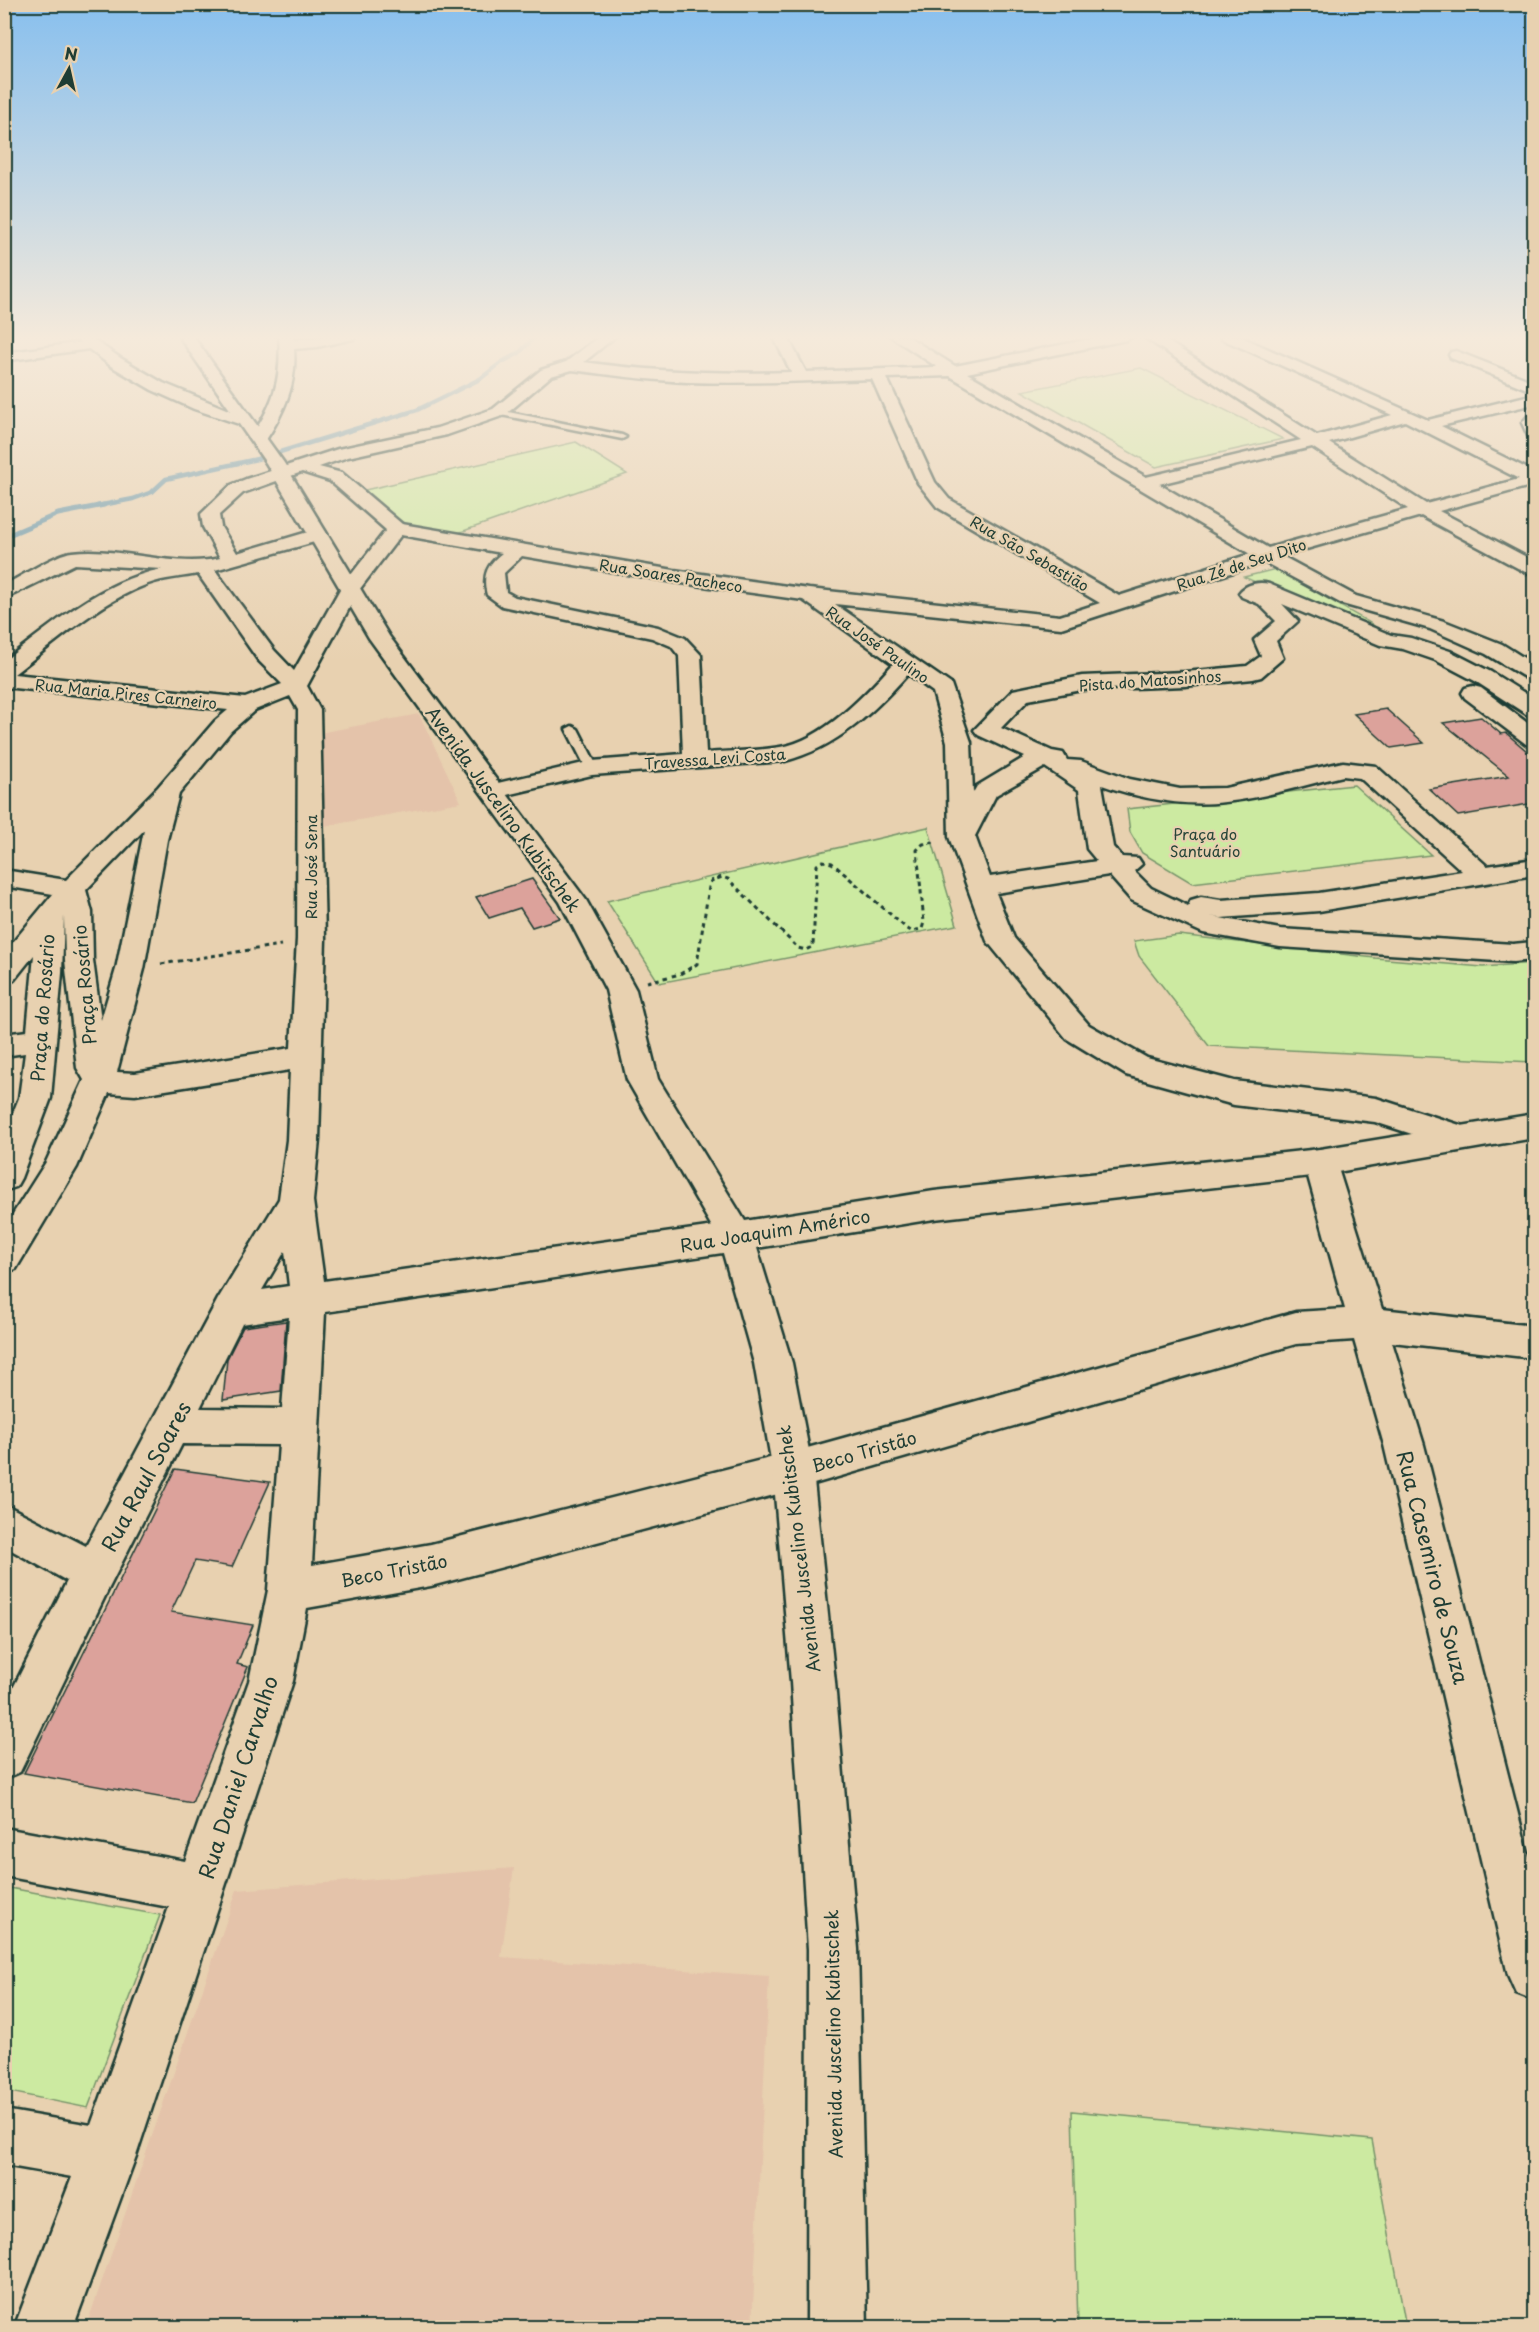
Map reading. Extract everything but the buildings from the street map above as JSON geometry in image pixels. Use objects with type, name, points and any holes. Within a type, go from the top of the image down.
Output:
[{"type":"street","name":"Avenida Juscelino Kubitschek","points":[[265,445],[276,458],[318,535],[380,638],[572,900],[621,990],[643,1080],[736,1237],[773,1363],[793,1471],[813,1682],[833,1949],[837,2328]]},
{"type":"street","points":[[276,445],[276,458]]},
{"type":"street","points":[[231,560],[212,527],[210,514],[276,458],[377,445]]},
{"type":"street","name":"Rua São Sebastião","points":[[910,445],[927,483],[943,503],[1117,604]]},
{"type":"street","points":[[1078,445],[1266,555],[1349,600],[1534,740]]},
{"type":"street","points":[[1143,483],[1301,445]]},
{"type":"street","points":[[1318,445],[1423,510],[1534,568]]},
{"type":"street","points":[[1465,445],[1534,479]]},
{"type":"street","points":[[4,973],[72,889],[167,792],[223,726],[247,705],[296,686],[350,589],[396,529],[336,477],[276,458]]},
{"type":"street","name":"Rua Zé de Seu Dito","points":[[1061,622],[1299,544],[1534,479]]},
{"type":"street","name":"Rua Soares Pacheco","points":[[396,529],[809,595],[1061,622]]},
{"type":"street","points":[[4,672],[70,621],[106,598],[140,581],[163,573],[231,560],[318,535]]},
{"type":"street","points":[[517,550],[495,571],[492,581],[497,595],[509,602],[658,633],[678,642],[690,655],[695,762]]},
{"type":"street","points":[[4,592],[72,558],[124,559],[203,567]]},
{"type":"street","name":"Rua José Sena","points":[[203,567],[266,655],[296,686],[309,710],[311,939],[303,1140],[296,1201]]},
{"type":"street","name":"Pista do Matosinhos","points":[[981,712],[1021,695],[1082,682],[1185,679],[1252,672],[1272,658],[1264,640],[1287,621],[1266,600],[1250,593],[1262,588],[1387,641],[1404,640],[1484,676],[1534,709]]},
{"type":"street","name":"Rua José Paulino","points":[[809,595],[943,690],[959,742],[962,837]]},
{"type":"street","points":[[1349,600],[1447,629],[1494,649],[1534,673]]},
{"type":"street","name":"Travessa Levi Costa","points":[[494,791],[592,768],[785,754],[810,747],[834,733],[877,695],[906,663]]},
{"type":"street","name":"Rua Maria Pires Carneiro","points":[[4,680],[247,705]]},
{"type":"street","points":[[943,690],[981,712],[1091,787],[1100,849],[1156,888],[1190,904],[1221,909],[1319,903],[1534,867]]},
{"type":"street","points":[[1458,1137],[1376,1110],[1234,1093],[1137,1067],[1078,1032],[1002,941],[962,837],[986,791],[1033,762],[1052,759],[1125,785],[1180,795],[1225,795],[1342,769],[1367,771],[1453,847],[1482,876]]},
{"type":"street","points":[[1125,785],[1111,802],[1110,825],[1122,866],[1141,894],[1203,924],[1280,938],[1513,953],[1534,951]]},
{"type":"street","points":[[6,1250],[60,1167],[100,1079],[130,969],[153,840],[167,792]]},
{"type":"street","points":[[981,887],[1122,866]]},
{"type":"street","points":[[4,878],[72,889]]},
{"type":"street","name":"Praça Rosário","points":[[72,889],[78,912],[79,960],[92,1068],[100,1079]]},
{"type":"street","name":"Praça do Rosário","points":[[4,1178],[35,1098],[48,973],[49,919]]},
{"type":"street","points":[[4,1045],[42,1039]]},
{"type":"street","points":[[100,1079],[117,1085],[135,1084],[305,1057]]},
{"type":"street","name":"Praça do Rosário","points":[[4,1103],[35,1098]]},
{"type":"street","name":"Rua Joaquim Américo","points":[[231,1310],[736,1237],[934,1205],[1320,1162],[1534,1126]]},
{"type":"street","name":"Rua Casemiro de Souza","points":[[1320,1162],[1404,1445],[1534,1975]]},
{"type":"street","name":"Rua Daniel Carvalho","points":[[43,2328],[108,2157],[271,1681],[289,1590],[308,1299],[296,1201]]},
{"type":"street","name":"Rua Raul Soares","points":[[4,1756],[94,1573],[231,1310],[296,1201]]},
{"type":"street","name":"Beco Tristão","points":[[289,1590],[431,1565],[793,1471],[1296,1328],[1367,1323],[1534,1342]]},
{"type":"street","points":[[172,1426],[298,1427]]},
{"type":"street","points":[[4,1524],[94,1573]]},
{"type":"street","points":[[4,1852],[200,1888]]},
{"type":"street","points":[[4,2137],[108,2157]]},
{"type":"lane","points":[[572,729],[592,768]]},
{"type":"path","points":[[621,990],[660,977],[680,974],[697,964],[709,887],[711,881],[716,878],[728,879],[798,948],[803,950],[813,946],[817,865],[823,861],[832,863],[906,928],[911,931],[922,929],[924,922],[918,846],[962,837]]},
{"type":"path","points":[[130,969],[228,955],[311,939]]},
{"type":"shaded area","points":[[419,714],[461,802],[325,826],[314,734]]},
{"type":"shaded area","points":[[514,1868],[501,1957],[769,1976],[752,2327],[86,2327],[237,1890]]},
{"type":"green space","points":[[564,445],[581,445],[627,474],[452,535],[395,523],[365,490]]},
{"type":"green space","points":[[1117,445],[1257,445],[1156,467]]},
{"type":"green space","points":[[1276,569],[1372,624],[1384,634],[1315,609],[1244,577]]},
{"type":"green space","name":"Praça do Santuário","points":[[1354,785],[1431,855],[1192,883],[1142,853],[1130,832],[1127,809]]},
{"type":"green space","points":[[928,827],[957,925],[659,983],[607,901]]},
{"type":"green space","points":[[1179,935],[1375,958],[1483,967],[1534,963],[1534,1062],[1209,1046],[1139,956],[1134,941]]},
{"type":"green space","points":[[4,1887],[160,1915],[88,2108],[5,2091]]},
{"type":"green space","points":[[1072,2111],[1372,2140],[1406,2327],[1078,2327]]},
{"type":"waterway","points":[[97,506],[133,499],[152,492],[166,479],[257,459],[303,445]]},
{"type":"waterway","points":[[4,537],[58,514],[104,505]]}]
